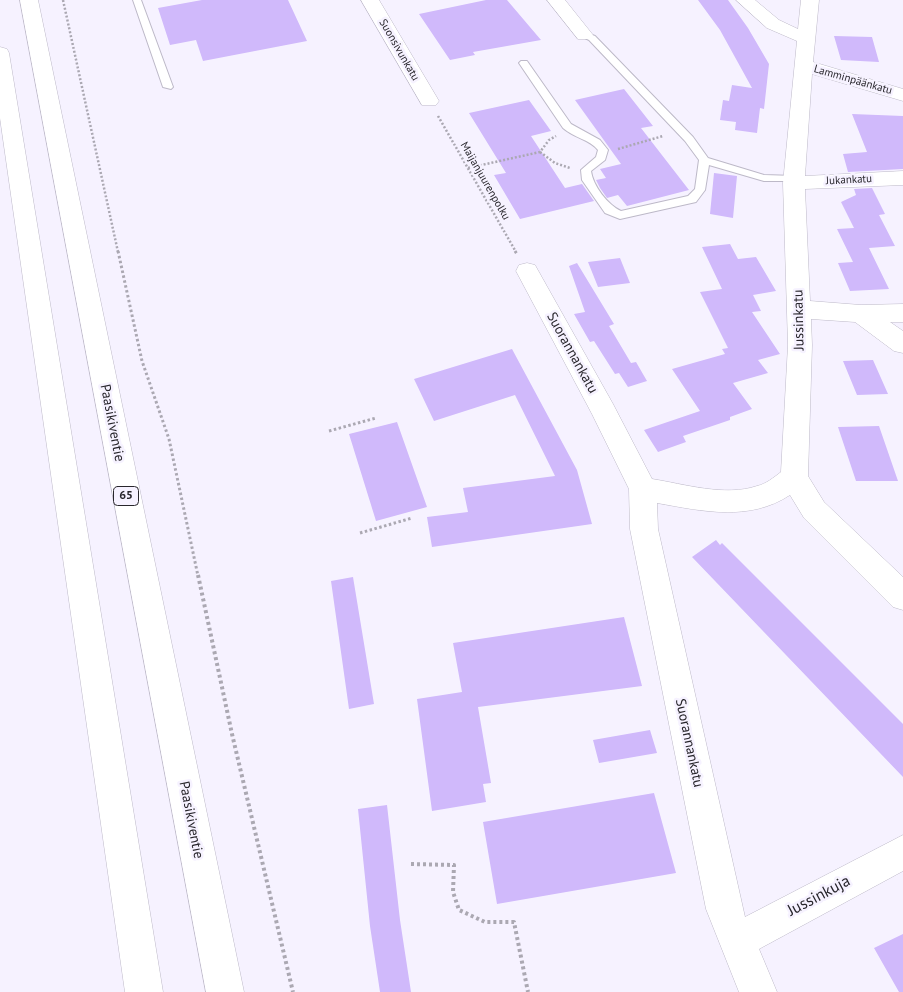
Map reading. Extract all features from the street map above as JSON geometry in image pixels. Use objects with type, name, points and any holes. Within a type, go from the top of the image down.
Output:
[{"type":"main road","name":"Paasikiventie","points":[[29,0],[225,992]]},
{"type":"main road","name":"Suonsivunkatu","points":[[370,0],[429,100]]},
{"type":"main road","points":[[556,0],[584,35]]},
{"type":"main road","points":[[745,0],[767,22],[785,31],[807,38]]},
{"type":"main road","name":"Jussinkatu","points":[[794,478],[800,345],[795,181],[803,66],[810,0]]},
{"type":"main road","points":[[0,53],[144,992]]},
{"type":"main road","name":"Lamminpäänkatu","points":[[803,66],[903,95]]},
{"type":"main road","name":"Jukankatu","points":[[795,181],[903,178]]},
{"type":"main road","name":"Suorannankatu","points":[[527,271],[604,411],[643,489],[644,529],[724,909],[758,992]]},
{"type":"main road","points":[[799,309],[861,314],[903,313]]},
{"type":"main road","points":[[861,314],[903,344]]},
{"type":"main road","points":[[643,489],[684,496],[741,500],[763,497],[794,478],[814,510],[903,597]]},
{"type":"main road","name":"Jussinkuja","points":[[736,941],[903,852]]},
{"type":"lane","points":[[137,0],[164,82],[168,87]]},
{"type":"lane","points":[[584,35],[592,38],[689,139],[704,160],[764,178],[795,181]]},
{"type":"lane","points":[[524,63],[570,130],[600,144],[603,152],[601,158],[586,170],[587,180],[609,210],[620,215],[692,198],[700,190],[704,160]]},
{"type":"path","points":[[63,0],[142,362],[169,439],[235,743],[293,992]]},
{"type":"path","name":"Maijanjuurenpolku","points":[[429,100],[527,271]]},
{"type":"path","points":[[603,152],[648,142],[669,134],[674,124]]},
{"type":"path","points":[[468,168],[540,152],[549,140],[570,130]]},
{"type":"path","points":[[540,152],[555,163],[568,168],[586,170]]},
{"type":"path","points":[[329,430],[376,418]]},
{"type":"path","points":[[360,533],[412,518]]},
{"type":"path","points":[[410,864],[454,864],[453,892],[459,910],[479,922],[496,924],[514,922],[528,992]]},
{"type":"building","points":[[202,0],[288,0],[307,41],[203,61],[196,40],[170,45],[158,8]]},
{"type":"building","points":[[486,0],[507,0],[541,40],[473,52],[475,55],[450,60],[419,14]]},
{"type":"building","points":[[698,0],[728,0],[748,28],[769,64],[764,109],[760,108],[757,133],[735,130],[736,122],[720,120],[723,100],[729,101],[732,85],[752,88],[720,30]]},
{"type":"building","points":[[834,36],[872,37],[879,62],[841,60]]},
{"type":"building","points":[[624,89],[653,126],[641,128],[689,190],[627,206],[618,195],[607,198],[600,188],[596,180],[606,178],[600,169],[621,164],[575,100]]},
{"type":"building","points":[[529,100],[551,131],[531,136],[565,188],[582,184],[594,201],[520,219],[494,175],[506,173],[469,113]]},
{"type":"building","points":[[852,114],[903,116],[903,169],[848,172],[843,154],[867,152]]},
{"type":"building","points":[[714,173],[737,176],[733,218],[710,214]]},
{"type":"building","points":[[872,188],[885,214],[879,215],[895,246],[869,248],[889,289],[850,291],[838,263],[853,262],[837,229],[854,228],[841,202],[856,195],[854,189]]},
{"type":"building","points":[[730,244],[738,259],[756,257],[776,291],[753,295],[761,311],[752,312],[780,354],[758,360],[768,373],[733,383],[752,409],[730,417],[730,420],[683,436],[686,442],[658,452],[644,430],[700,411],[672,369],[725,354],[722,349],[728,348],[700,292],[722,289],[702,247]]},
{"type":"building","points":[[620,258],[630,283],[598,287],[588,262]]},
{"type":"building","points":[[577,263],[614,324],[609,326],[631,363],[636,362],[647,381],[628,387],[619,373],[615,374],[594,341],[590,342],[574,314],[585,312],[569,266]]},
{"type":"building","points":[[512,349],[577,470],[592,524],[432,547],[427,517],[468,512],[463,488],[555,476],[515,395],[434,421],[414,379]]},
{"type":"building","points":[[873,360],[888,394],[857,395],[843,361]]},
{"type":"building","points":[[397,422],[427,507],[376,521],[349,434]]},
{"type":"building","points":[[879,426],[898,481],[856,481],[838,427]]},
{"type":"building","points":[[716,540],[720,545],[722,543],[903,724],[903,777],[692,557]]},
{"type":"building","points":[[353,577],[374,704],[349,709],[331,581]]},
{"type":"building","points":[[624,617],[642,686],[478,707],[491,783],[483,784],[486,802],[432,811],[417,699],[462,692],[453,643]]},
{"type":"building","points":[[650,730],[657,753],[599,763],[593,740]]},
{"type":"building","points":[[654,793],[676,873],[497,904],[483,822]]},
{"type":"building","points":[[387,805],[400,920],[411,992],[380,992],[370,926],[358,809]]},
{"type":"building","points":[[903,934],[903,992],[899,992],[874,948]]}]
